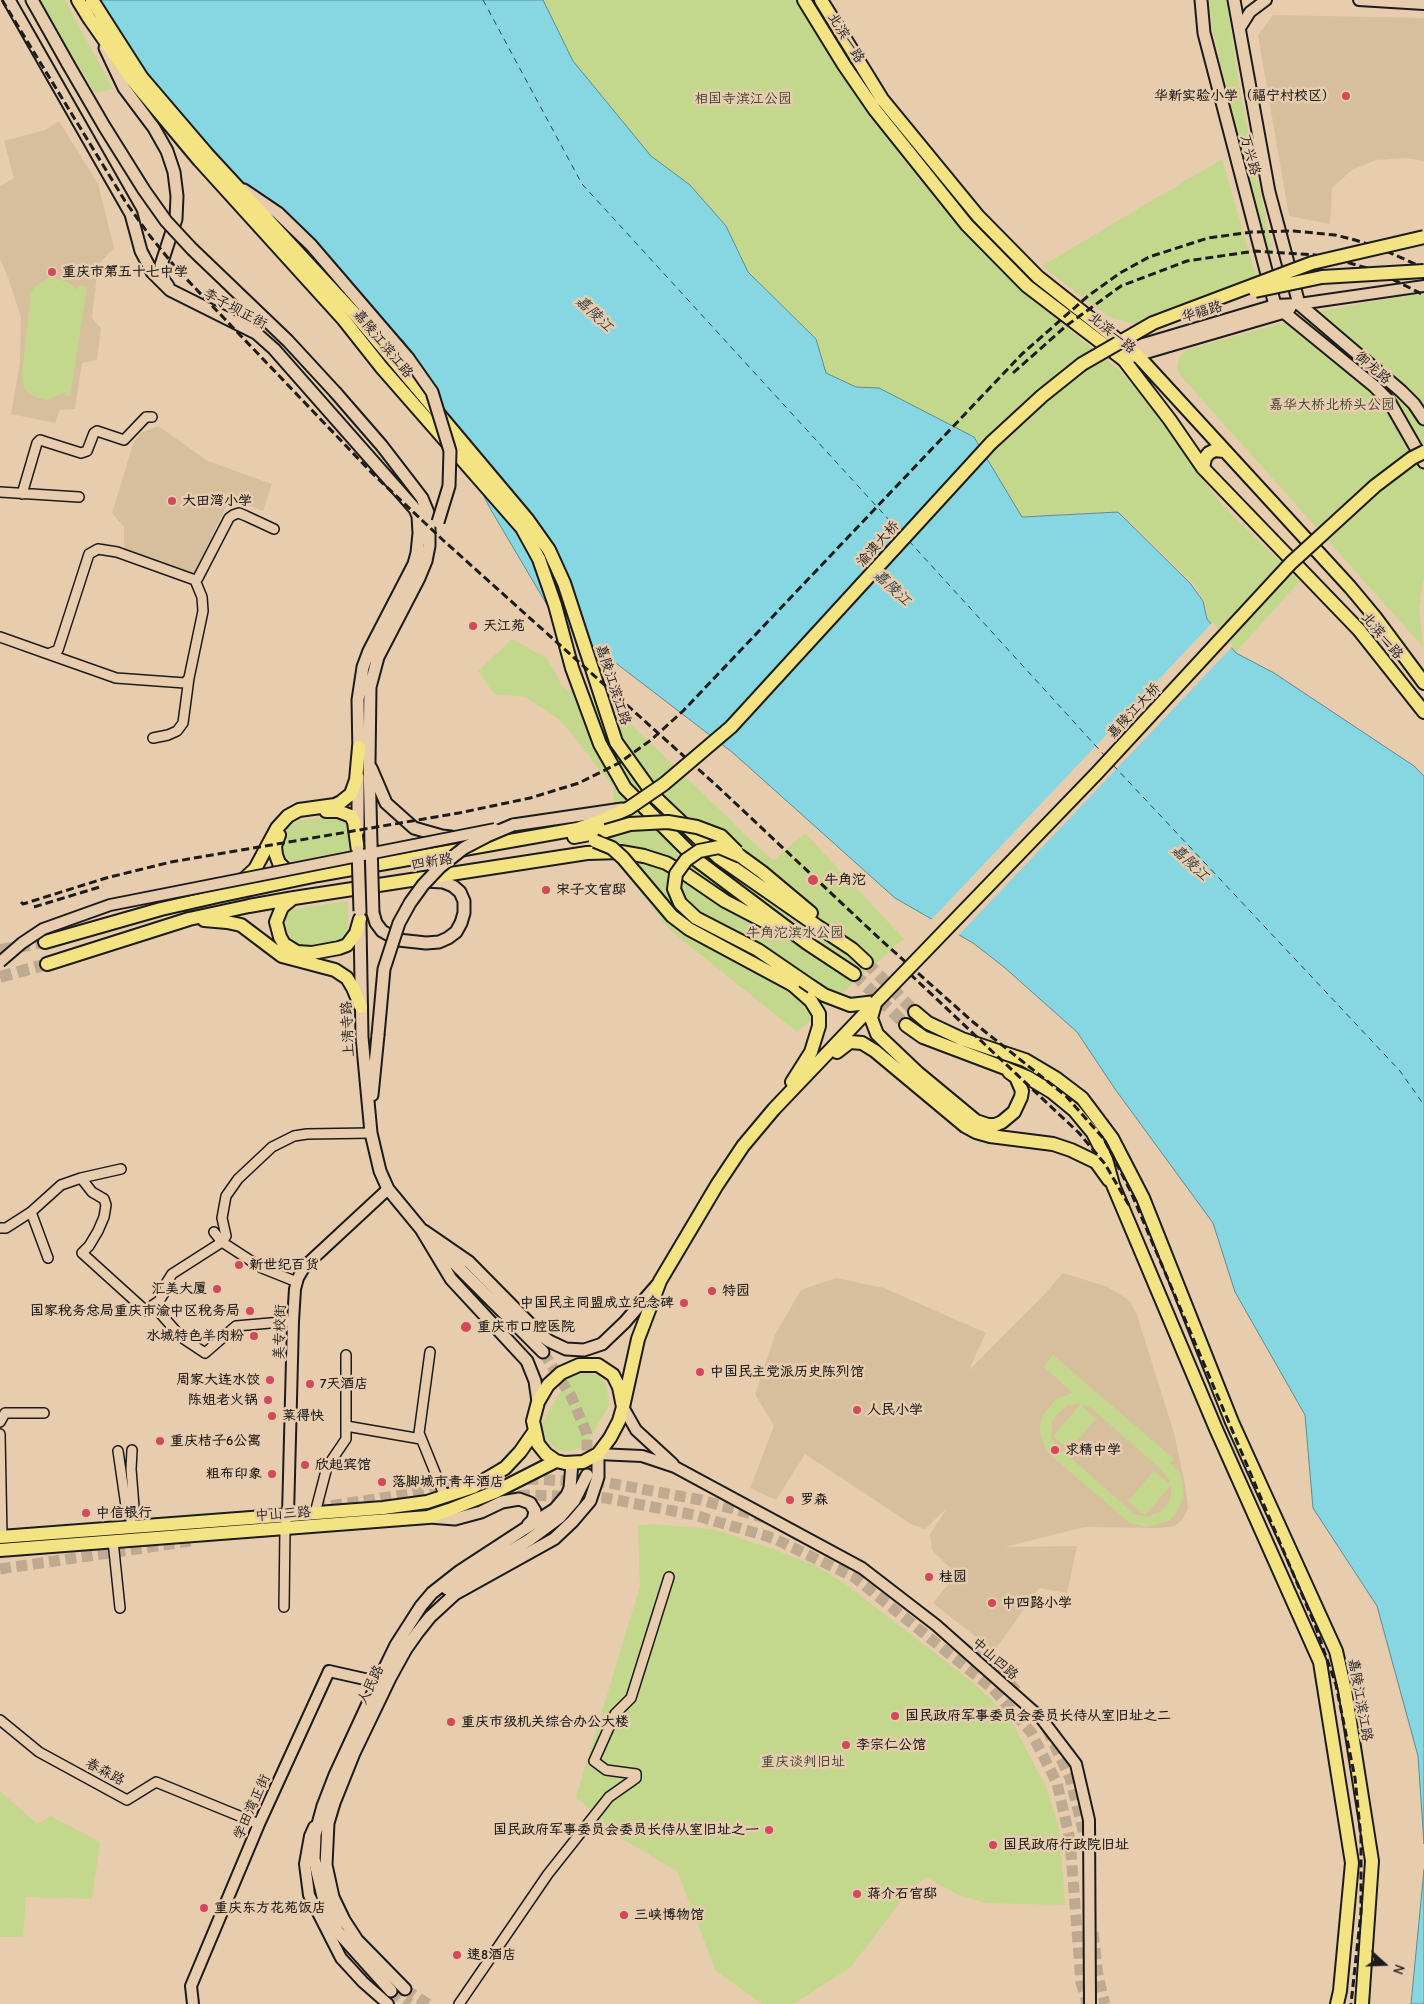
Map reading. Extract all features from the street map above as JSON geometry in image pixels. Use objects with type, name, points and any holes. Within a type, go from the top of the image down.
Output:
[{"type":"main road","name":"李子坝正街","points":[[10,0],[131,214],[141,251],[152,272],[170,290],[256,333],[274,349],[415,509],[418,516],[418,554],[396,609]]},
{"type":"main road","name":"李子坝正街","points":[[32,0],[114,142],[166,221],[192,249],[288,341],[382,446],[422,498],[429,515],[429,546],[426,561],[419,578],[396,609]]},
{"type":"main road","name":"嘉陵江滨江路","points":[[78,0],[88,18],[133,81],[199,160],[344,320],[382,368],[522,528],[539,559],[555,605],[572,668],[600,744],[625,788],[698,861],[806,943]]},
{"type":"main road","name":"嘉陵江滨江路","points":[[92,0],[142,78],[208,154],[359,319],[527,519],[550,550],[564,584],[616,742],[656,798],[718,857],[852,949]]},
{"type":"main road","name":"北滨一路","points":[[804,0],[844,64],[876,110],[967,225],[1028,286],[1127,354],[1203,468],[1359,630],[1424,712]]},
{"type":"main road","name":"北滨一路","points":[[822,0],[882,98],[978,216],[1038,277],[1127,354],[1224,451],[1350,587],[1424,683]]},
{"type":"main road","name":"万兴路","points":[[1201,0],[1204,33],[1279,309]]},
{"type":"main road","name":"万兴路","points":[[1234,0],[1269,192],[1299,304]]},
{"type":"main road","points":[[88,18],[124,88],[154,128],[167,151],[174,172],[177,196],[176,219],[161,266],[163,279],[170,290]]},
{"type":"main road","points":[[235,183],[278,213],[311,245],[408,358],[432,392],[450,450],[449,486],[426,561]]},
{"type":"main road","points":[[1216,300],[1312,263],[1424,237]]},
{"type":"main road","points":[[1216,300],[1322,277],[1424,272]]},
{"type":"main road","name":"渝澳大桥","points":[[578,833],[629,808],[664,784],[731,727],[991,443],[1042,396],[1082,364],[1153,323],[1216,300]]},
{"type":"main road","name":"御龙路","points":[[1299,304],[1401,391],[1414,404],[1424,419]]},
{"type":"main road","name":"御龙路","points":[[1279,309],[1384,396],[1397,414],[1424,462]]},
{"type":"main road","points":[[1203,468],[1205,458],[1209,453],[1215,450],[1224,451]]},
{"type":"main road","name":"嘉陵江大桥","points":[[774,1109],[1097,773],[1291,563],[1375,486],[1412,458],[1424,452]]},
{"type":"main road","points":[[396,609],[373,671],[369,699],[373,913],[376,923],[390,937],[406,942],[438,942],[448,938],[456,932],[464,913],[464,901],[460,892],[453,886],[443,882],[411,880]]},
{"type":"main road","name":"上清寺路","points":[[396,609],[369,651],[363,667],[358,700],[361,1007],[371,1133],[380,1171],[388,1189],[421,1229],[451,1280],[527,1360],[536,1381],[538,1402]]},
{"type":"main road","points":[[218,896],[248,878],[255,869],[277,828],[288,816],[299,810],[335,805],[351,794],[356,780],[358,747]]},
{"type":"main road","points":[[369,762],[386,803],[414,828],[442,836],[516,840]]},
{"type":"main road","points":[[370,1120],[384,969],[399,923],[423,885],[440,867],[464,848],[513,826],[629,808]]},
{"type":"main road","points":[[318,875],[297,874],[279,863],[275,846],[281,828],[294,816],[331,810],[344,812],[354,822],[358,851]]},
{"type":"main road","points":[[578,833],[606,831],[630,824],[668,822],[697,827],[721,836],[740,856],[762,872],[866,962]]},
{"type":"main road","points":[[421,1229],[469,1262],[548,1341],[566,1349],[584,1350],[602,1344],[641,1305],[660,1281],[717,1186],[744,1146],[774,1109],[812,1052],[819,1026],[819,1014],[811,1001],[792,985],[689,929],[672,916],[623,858],[612,848],[578,833]]},
{"type":"main road","name":"四新路","points":[[45,942],[161,909],[318,875],[516,840],[578,833]]},
{"type":"main road","points":[[740,856],[719,848],[699,851],[686,860],[676,874],[674,890],[680,903],[696,918],[758,950],[824,995],[850,1005],[876,1002],[872,1018],[874,1028],[882,1039],[918,1073],[971,1118],[982,1124],[995,1125],[1002,1122],[1017,1106],[1022,1091],[1020,1083],[1005,1068]]},
{"type":"main road","name":"四新路","points":[[47,964],[189,919],[294,898],[586,853],[621,852],[644,856],[666,863],[725,901],[806,943]]},
{"type":"main road","points":[[294,898],[282,907],[276,922],[284,944],[297,952],[312,953],[347,945],[356,933],[360,915]]},
{"type":"main road","points":[[189,919],[241,925],[282,956],[335,970],[347,978],[361,1007]]},
{"type":"main road","points":[[806,943],[854,974]]},
{"type":"main road","points":[[866,1012],[865,1028],[869,1037],[918,1073]]},
{"type":"main road","name":"嘉陵江滨江路","points":[[915,1012],[928,1023],[962,1039],[1025,1060],[1057,1078],[1082,1098],[1112,1138],[1144,1198],[1232,1422],[1336,1651],[1343,1682],[1372,1861],[1362,2004]]},
{"type":"main road","points":[[906,1025],[923,1037],[1005,1068],[1052,1092],[1074,1110],[1093,1133],[1106,1159],[1113,1186],[1216,1429],[1320,1662],[1352,1862],[1340,1991],[1337,2004]]},
{"type":"main road","points":[[774,1109],[844,1045],[856,1042],[875,1051],[965,1126],[990,1136],[1053,1144],[1071,1150],[1096,1162],[1113,1186]]},
{"type":"main road","points":[[421,1229],[543,1352]]},
{"type":"main road","points":[[623,1407],[619,1387],[613,1375],[598,1365],[579,1366],[561,1374],[548,1385],[538,1402],[533,1421],[538,1444],[546,1454],[556,1461],[572,1463],[583,1462],[598,1454],[610,1438],[623,1407],[638,1339],[660,1281]]},
{"type":"main road","name":"中山三路","points":[[1,1542],[131,1522],[315,1513],[399,1506],[444,1497],[473,1487],[504,1468],[520,1452],[534,1432]]},
{"type":"main road","name":"人民路","points":[[405,1989],[357,1940],[332,1897],[326,1865],[328,1823],[334,1803],[354,1753],[378,1703],[406,1649],[418,1632],[430,1617],[456,1594],[554,1538],[574,1521],[590,1500],[598,1477],[598,1454]]},
{"type":"main road","name":"中山三路","points":[[1,1542],[113,1541],[285,1529],[428,1516],[486,1496],[556,1461]]},
{"type":"main road","name":"人民路","points":[[391,1991],[338,1932],[325,1905],[314,1859],[315,1835],[322,1806],[378,1682],[407,1625],[421,1606],[446,1581],[555,1509],[567,1495],[572,1479],[572,1463]]},
{"type":"main road","points":[[407,1625],[436,1597],[450,1587],[529,1540],[560,1516],[574,1501],[587,1475]]},
{"type":"main road","points":[[428,1516],[455,1519],[481,1512],[502,1502],[519,1499],[530,1503],[535,1511],[534,1520],[523,1530]]},
{"type":"street","points":[[1240,28],[1250,12],[1266,0]]},
{"type":"street","points":[[1359,0],[1424,4]]},
{"type":"street","name":"华福路","points":[[1127,354],[1299,304],[1424,286]]},
{"type":"street","points":[[22,494],[36,443],[40,440],[81,453],[87,450],[94,433],[97,431],[124,440],[146,417],[152,417]]},
{"type":"street","points":[[0,492],[79,497]]},
{"type":"street","points":[[195,580],[198,578],[229,518],[239,514],[274,529]]},
{"type":"street","points":[[48,654],[58,650],[88,554],[98,550],[110,550],[195,580],[202,597],[203,611],[189,678],[183,723],[177,731],[154,738]]},
{"type":"street","points":[[0,637],[116,678],[185,683],[189,678]]},
{"type":"street","points":[[0,962],[22,943],[43,929],[110,905],[513,826]]},
{"type":"street","points":[[293,1321],[236,1326],[205,1353],[181,1337],[153,1305],[164,1293],[167,1282],[172,1274],[222,1242],[226,1236],[222,1218],[226,1196],[238,1179],[272,1147],[294,1136],[307,1134],[371,1133]]},
{"type":"street","points":[[0,1228],[6,1228],[31,1212],[60,1185],[121,1169]]},
{"type":"street","points":[[81,1178],[92,1192],[104,1199],[106,1205],[104,1217],[98,1231],[89,1246],[82,1253],[146,1312]]},
{"type":"street","name":"美专校街","points":[[288,1515],[293,1321],[297,1282],[305,1266],[388,1189]]},
{"type":"street","points":[[31,1212],[48,1258]]},
{"type":"street","points":[[214,1232],[222,1242],[262,1268],[297,1282]]},
{"type":"street","points":[[430,1352],[419,1433],[444,1497]]},
{"type":"street","points":[[315,1513],[327,1467],[346,1439],[346,1355]]},
{"type":"street","points":[[623,1407],[636,1430],[675,1467]]},
{"type":"street","points":[[0,1422],[1,1417],[5,1413],[44,1413]]},
{"type":"street","points":[[346,1426],[421,1439]]},
{"type":"street","points":[[0,1434],[1,1542]]},
{"type":"street","points":[[131,1522],[134,1507],[131,1469],[132,1450]]},
{"type":"street","points":[[118,1451],[126,1506],[131,1522]]},
{"type":"street","points":[[598,1454],[642,1456],[675,1467]]},
{"type":"street","name":"中山四路","points":[[675,1467],[862,1568],[936,1625],[1041,1718],[1076,1764],[1090,1820],[1090,2004]]},
{"type":"street","points":[[284,1607],[285,1529],[288,1515]]},
{"type":"street","points":[[113,1541],[120,1608]]},
{"type":"street","points":[[458,2004],[548,1874],[596,1812],[608,1797],[636,1778],[636,1774],[606,1770],[594,1761],[615,1714],[631,1698],[669,1577]]},
{"type":"street","name":"学田湾正街","points":[[194,2004],[191,1986],[259,1824],[329,1670],[378,1682]]},
{"type":"street","name":"春森路","points":[[0,1720],[39,1752],[127,1800],[156,1782],[259,1824]]},
{"type":"street","points":[[335,1775],[310,1836],[305,1864],[309,1895],[341,1958],[362,1982],[388,2004]]},
{"type":"shaded area","name":"华新实验小学（福宁村校区）","points":[[1273,15],[1424,18],[1424,161],[1406,158],[1376,160],[1352,170],[1332,188],[1330,224],[1289,216],[1258,35]]},
{"type":"shaded area","name":"重庆市第五十七中学","points":[[59,121],[98,184],[114,248],[98,265],[92,318],[101,328],[97,360],[82,363],[75,409],[60,410],[55,423],[11,414],[20,362],[21,317],[0,259],[0,186],[14,178],[4,141],[45,130]]},
{"type":"shaded area","name":"大田湾小学","points":[[158,426],[208,461],[272,484],[263,511],[230,498],[194,575],[124,549],[124,527],[112,513],[133,444],[140,433]]},
{"type":"shaded area","points":[[1063,1273],[1108,1287],[1130,1301],[1137,1315],[1174,1433],[1188,1509],[1182,1520],[1175,1526],[1161,1528],[1085,1527],[1005,1547],[1077,1546],[1067,1593],[1039,1588],[994,1651],[933,1603],[956,1574],[932,1550],[930,1534],[947,1508],[925,1529],[911,1524],[805,1454],[776,1500],[750,1488],[774,1426],[755,1394],[775,1335],[801,1290],[836,1278],[884,1288],[986,1333],[969,1370],[1041,1298]]},
{"type":"green space","points":[[39,0],[65,0],[113,89],[95,93]]},
{"type":"green space","name":"相国寺滨江公园","points":[[543,0],[797,0],[872,115],[962,227],[1023,292],[1120,371],[1165,421],[1198,474],[1224,507],[1300,581],[1236,652],[1208,619],[1204,600],[1192,582],[1118,511],[1022,516],[974,436],[879,388],[856,387],[826,373],[816,339],[748,272],[726,226],[690,185],[651,156],[573,61]]},
{"type":"green space","points":[[1209,0],[1227,0],[1238,81],[1273,255],[1267,256],[1212,27]]},
{"type":"green space","points":[[1222,159],[1257,280],[1150,328],[1106,315],[1042,266]]},
{"type":"green space","points":[[49,278],[69,283],[77,290],[79,285],[87,287],[70,397],[65,396],[65,392],[47,400],[35,397],[25,390],[22,376],[31,293],[36,286]]},
{"type":"green space","name":"嘉华大桥北桥头公园","points":[[1424,292],[1424,575],[1419,607],[1423,647],[1182,377],[1177,369],[1179,358],[1186,350],[1332,309]]},
{"type":"green space","name":"牛角沱滨水公园","points":[[512,639],[547,658],[562,686],[567,690],[592,695],[613,707],[773,861],[805,833],[904,939],[797,1032],[670,930],[615,860],[609,837],[614,802],[613,787],[572,734],[557,718],[525,697],[494,694],[478,671]]},
{"type":"green space","points":[[333,817],[343,819],[350,830],[351,847],[345,856],[296,864],[283,855],[281,844],[284,832],[291,825],[301,820]]},
{"type":"green space","points":[[348,901],[348,935],[340,944],[307,949],[290,939],[285,925],[287,913],[295,909]]},
{"type":"green space","points":[[1053,1355],[1174,1459],[1170,1463],[1181,1474],[1184,1496],[1175,1515],[1166,1522],[1147,1527],[1130,1523],[1047,1452],[1041,1437],[1040,1426],[1043,1415],[1056,1399],[1073,1393],[1044,1367]],"holes":[[[1068,1405],[1080,1405],[1053,1436],[1069,1450],[1096,1419],[1081,1405],[1090,1407],[1156,1465],[1169,1479],[1170,1484],[1154,1471],[1128,1501],[1145,1515],[1171,1485],[1169,1502],[1161,1511],[1148,1517],[1134,1514],[1055,1444],[1051,1438],[1051,1431],[1052,1422],[1056,1415]]]},
{"type":"green space","points":[[583,1371],[597,1375],[606,1383],[609,1405],[585,1446],[568,1451],[557,1450],[547,1440],[541,1425],[570,1375]]},
{"type":"green space","name":"重庆谈判旧址","points":[[654,1524],[712,1529],[815,1565],[844,1583],[975,1684],[1010,1718],[1046,1787],[1060,1831],[1065,1905],[986,1903],[958,1895],[926,1877],[907,1893],[851,1967],[794,2004],[762,2004],[716,1971],[677,1871],[618,1836],[576,1797],[640,1586],[638,1525]]},
{"type":"green space","points":[[0,1791],[37,1824],[51,1816],[100,1842],[92,1899],[26,1897],[23,1937],[0,1937]]},
{"type":"water","name":"嘉陵江","points":[[99,0],[543,0],[573,61],[651,156],[690,185],[726,226],[748,272],[816,339],[826,373],[856,387],[879,388],[974,437],[1022,517],[1118,512],[1190,583],[1203,601],[1207,619],[1236,653],[1274,673],[1414,766],[1424,776],[1424,1844],[1418,1756],[1377,1606],[1313,1508],[1305,1415],[1235,1292],[1213,1223],[1115,1089],[1077,1032],[1004,967],[973,943],[895,898],[732,752],[553,615],[491,510],[404,341],[239,213]]},
{"type":"water","points":[[1424,1870],[1424,2004],[1411,2004]]},
{"type":"pier","points":[[1213,622],[1233,646],[957,937],[930,921]]},
{"type":"ferry route","points":[[483,0],[582,184],[901,533]]},
{"type":"ferry route","points":[[909,541],[1105,756]]},
{"type":"ferry route","points":[[1113,765],[1400,1071],[1424,1105]]},
{"type":"tunnel","points":[[0,950],[45,942]]},
{"type":"tunnel","points":[[866,962],[915,1012]]},
{"type":"tunnel","points":[[0,977],[47,964]]},
{"type":"tunnel","points":[[854,974],[906,1025]]},
{"type":"tunnel","points":[[543,1352],[571,1396],[587,1434],[587,1475]]},
{"type":"tunnel","points":[[315,1508],[463,1486],[532,1479],[609,1483],[701,1500],[766,1518]]},
{"type":"tunnel","points":[[486,1497],[530,1495],[606,1498],[694,1515],[773,1538],[854,1577],[993,1689],[1031,1732],[1057,1783],[1070,1840],[1081,1982],[1087,2004]]},
{"type":"tunnel","points":[[425,1508],[468,1498]]},
{"type":"tunnel","points":[[0,1569],[191,1541]]},
{"type":"tunnel","points":[[971,1651],[1004,1677],[1020,1695]]},
{"type":"tunnel","points":[[1047,1729],[1070,1778],[1083,1830],[1085,1854]]},
{"type":"tunnel","points":[[1093,1932],[1098,1976],[1105,2004]]},
{"type":"tunnel","points":[[405,1989],[428,2004]]},
{"type":"tunnel","points":[[391,1991],[410,2004]]},
{"type":"railway","points":[[2,0],[125,201],[150,236],[176,268],[372,473],[444,541],[716,785],[882,941],[973,1022],[1066,1096],[1104,1139],[1130,1190],[1315,1625],[1336,1685],[1355,1778],[1361,1838],[1361,1912],[1351,2004]]},
{"type":"railway","points":[[21,902],[23,904],[106,878],[171,862],[459,813],[530,798],[579,783],[619,763],[651,740],[683,711],[1022,354],[1088,296],[1120,273],[1149,257],[1208,238],[1252,232],[1294,231],[1335,235],[1355,240],[1377,247],[1424,268]]},
{"type":"railway","points":[[1013,373],[1066,326],[1121,286],[1187,261],[1255,251],[1315,255],[1374,270],[1424,295]]},
{"type":"railway","points":[[34,907],[103,886]]},
{"type":"railway","points":[[910,974],[1079,1133],[1105,1164],[1130,1207]]},
{"type":"place","name":"华新实验小学（福宁村校区）","points":[[1346,96]]},
{"type":"place","name":"重庆市第五十七中学","points":[[52,272]]},
{"type":"place","name":"大田湾小学","points":[[172,501]]},
{"type":"place","name":"天江苑","points":[[473,626]]},
{"type":"place","name":"牛角沱","points":[[813,880]]},
{"type":"place","name":"宋子文官邸","points":[[546,890]]},
{"type":"place","name":"新世纪百货","points":[[239,1265]]},
{"type":"place","name":"汇美大厦","points":[[217,1289]]},
{"type":"place","name":"特园","points":[[712,1291]]},
{"type":"place","name":"中国民主同盟成立纪念碑","points":[[684,1303]]},
{"type":"place","name":"国家税务总局重庆市渝中区税务局","points":[[250,1311]]},
{"type":"place","name":"重庆市口腔医院","points":[[466,1327]]},
{"type":"place","name":"水城特色羊肉粉","points":[[254,1336]]},
{"type":"place","name":"中国民主党派历史陈列馆","points":[[700,1372]]},
{"type":"place","name":"周家大连水饺","points":[[270,1380]]},
{"type":"place","name":"7天酒店","points":[[310,1384]]},
{"type":"place","name":"陈姐老火锅","points":[[268,1400]]},
{"type":"place","name":"人民小学","points":[[857,1410]]},
{"type":"place","name":"莱得快","points":[[272,1416]]},
{"type":"place","name":"重庆桔子6公寓","points":[[160,1441]]},
{"type":"place","name":"求精中学","points":[[1055,1450]]},
{"type":"place","name":"欣起宾馆","points":[[305,1465]]},
{"type":"place","name":"粗布印象","points":[[272,1474]]},
{"type":"place","name":"落脚城市青年酒店","points":[[382,1482]]},
{"type":"place","name":"罗森","points":[[790,1500]]},
{"type":"place","name":"中信银行","points":[[86,1513]]},
{"type":"place","name":"桂园","points":[[929,1577]]},
{"type":"place","name":"中四路小学","points":[[992,1603]]},
{"type":"place","name":"国民政府军事委员会委员长侍从室旧址之二","points":[[895,1716]]},
{"type":"place","name":"重庆市级机关综合办公大楼","points":[[451,1722]]},
{"type":"place","name":"李宗仁公馆","points":[[846,1745]]},
{"type":"place","name":"国民政府军事委员会委员长侍从室旧址之一","points":[[769,1830]]},
{"type":"place","name":"国民政府行政院旧址","points":[[993,1845]]},
{"type":"place","name":"蒋介石官邸","points":[[857,1894]]},
{"type":"place","name":"重庆东方花苑饭店","points":[[204,1908]]},
{"type":"place","name":"三峡博物馆","points":[[624,1915]]},
{"type":"place","name":"速8酒店","points":[[457,1955]]}]
